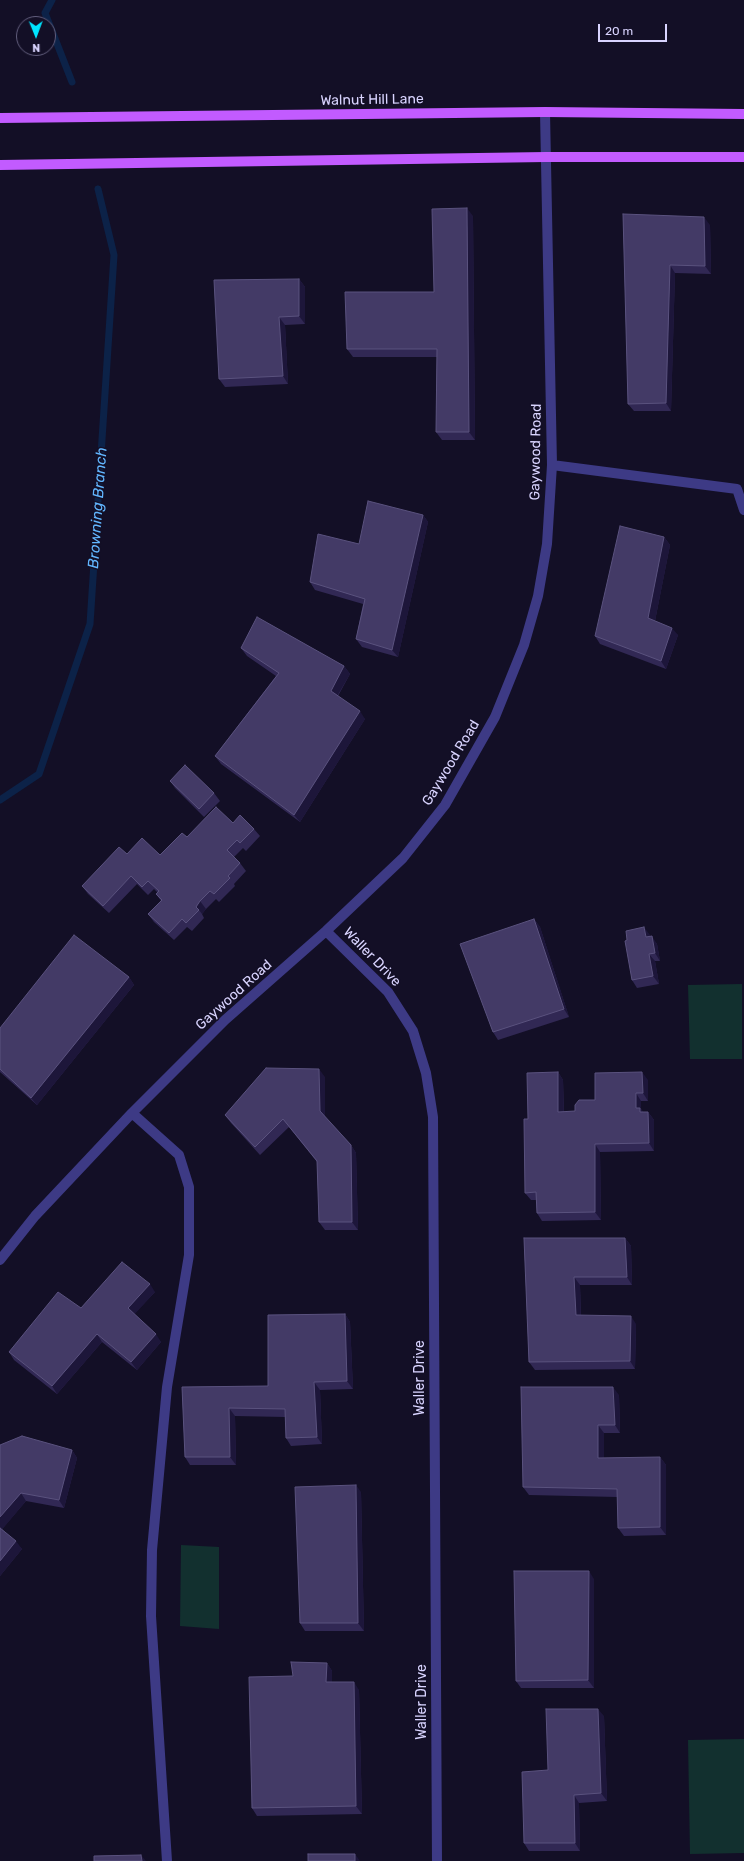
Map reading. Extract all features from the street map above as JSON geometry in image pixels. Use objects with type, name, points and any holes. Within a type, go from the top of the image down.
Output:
[{"type":"main road","name":"Walnut Hill Lane","points":[[0,118],[545,112],[744,114]]},
{"type":"main road","points":[[0,165],[546,157],[744,157]]},
{"type":"street","name":"Gaywood Road","points":[[0,1260],[35,1216],[132,1113],[225,1020],[326,931],[403,858],[445,805],[495,717],[524,644],[538,596],[547,544],[552,465],[545,112]]},
{"type":"street","points":[[552,465],[737,489],[744,510]]},
{"type":"street","name":"Waller Drive","points":[[326,931],[388,992],[413,1032],[426,1073],[433,1117],[437,1861]]},
{"type":"street","points":[[132,1113],[180,1155],[189,1187],[189,1255],[168,1387],[152,1550],[151,1616],[167,1861]]},
{"type":"green space","points":[[742,984],[742,1059],[690,1059],[688,985]]},
{"type":"green space","points":[[181,1545],[219,1547],[219,1629],[180,1626]]},
{"type":"green space","points":[[744,1739],[744,1853],[690,1854],[688,1740]]},
{"type":"building","points":[[467,208],[469,432],[436,432],[437,349],[347,349],[345,292],[434,292],[432,209]]},
{"type":"building","points":[[623,214],[704,217],[705,266],[670,265],[666,403],[628,404]]},
{"type":"building","points":[[299,279],[299,316],[279,317],[283,376],[219,379],[214,280]]},
{"type":"building","points":[[368,501],[423,515],[392,650],[356,639],[365,599],[310,582],[318,534],[359,544]]},
{"type":"building","points":[[620,526],[664,537],[648,618],[672,628],[661,661],[595,636]]},
{"type":"building","points":[[257,617],[344,666],[331,691],[360,711],[294,815],[215,756],[279,673],[241,648]]},
{"type":"building","points":[[185,765],[214,793],[199,809],[170,781]]},
{"type":"building","points":[[216,807],[233,823],[240,815],[254,829],[240,843],[237,840],[227,850],[240,863],[228,876],[230,878],[214,894],[210,891],[200,901],[196,907],[199,910],[186,923],[182,919],[169,933],[148,914],[162,900],[156,894],[159,891],[148,881],[142,887],[131,876],[103,906],[82,886],[119,847],[127,854],[142,838],[160,855],[182,833],[187,837]]},
{"type":"building","points":[[534,919],[564,1009],[493,1032],[460,944]]},
{"type":"building","points":[[644,927],[646,937],[652,936],[655,953],[649,954],[653,976],[632,980],[625,941],[627,940],[626,931]]},
{"type":"building","points":[[74,935],[129,977],[31,1098],[0,1069],[0,1028]]},
{"type":"building","points":[[266,1068],[319,1069],[320,1111],[351,1145],[352,1222],[319,1222],[317,1161],[283,1119],[255,1147],[225,1115]]},
{"type":"building","points":[[558,1072],[558,1112],[575,1111],[575,1105],[579,1100],[595,1100],[595,1073],[642,1072],[643,1093],[636,1093],[636,1108],[640,1108],[640,1112],[648,1112],[649,1143],[595,1144],[595,1212],[537,1213],[536,1192],[525,1193],[524,1119],[528,1119],[527,1073]]},
{"type":"building","points":[[524,1238],[625,1238],[627,1277],[574,1277],[576,1315],[631,1316],[630,1361],[529,1362]]},
{"type":"building","points":[[122,1262],[150,1284],[128,1308],[156,1334],[131,1362],[97,1334],[52,1386],[9,1352],[58,1292],[81,1308]]},
{"type":"building","points":[[345,1314],[347,1381],[314,1382],[317,1437],[286,1438],[285,1409],[229,1408],[230,1457],[185,1457],[182,1387],[268,1386],[268,1315]]},
{"type":"building","points":[[521,1387],[613,1387],[615,1425],[598,1425],[598,1458],[660,1457],[660,1527],[618,1528],[617,1489],[523,1487]]},
{"type":"building","points":[[22,1436],[72,1450],[59,1500],[21,1493],[0,1517],[0,1445]]},
{"type":"building","points":[[356,1485],[358,1623],[300,1623],[295,1487]]},
{"type":"building","points":[[0,1528],[16,1541],[0,1561]]},
{"type":"building","points":[[514,1571],[589,1571],[588,1680],[516,1681]]},
{"type":"building","points":[[291,1662],[327,1663],[326,1682],[354,1682],[356,1806],[252,1808],[249,1677],[293,1676]]},
{"type":"building","points":[[546,1709],[598,1709],[601,1793],[574,1795],[575,1843],[524,1843],[522,1772],[548,1770]]},
{"type":"building","points":[[308,1854],[355,1854],[355,1861],[308,1861]]},
{"type":"building","points":[[141,1855],[142,1861],[94,1861],[94,1856]]},
{"type":"waterway","name":"Browning Branch","points":[[52,0],[45,13],[72,82]]},
{"type":"waterway","name":"Browning Branch","points":[[0,800],[39,774],[90,624],[114,255],[98,189]]}]
